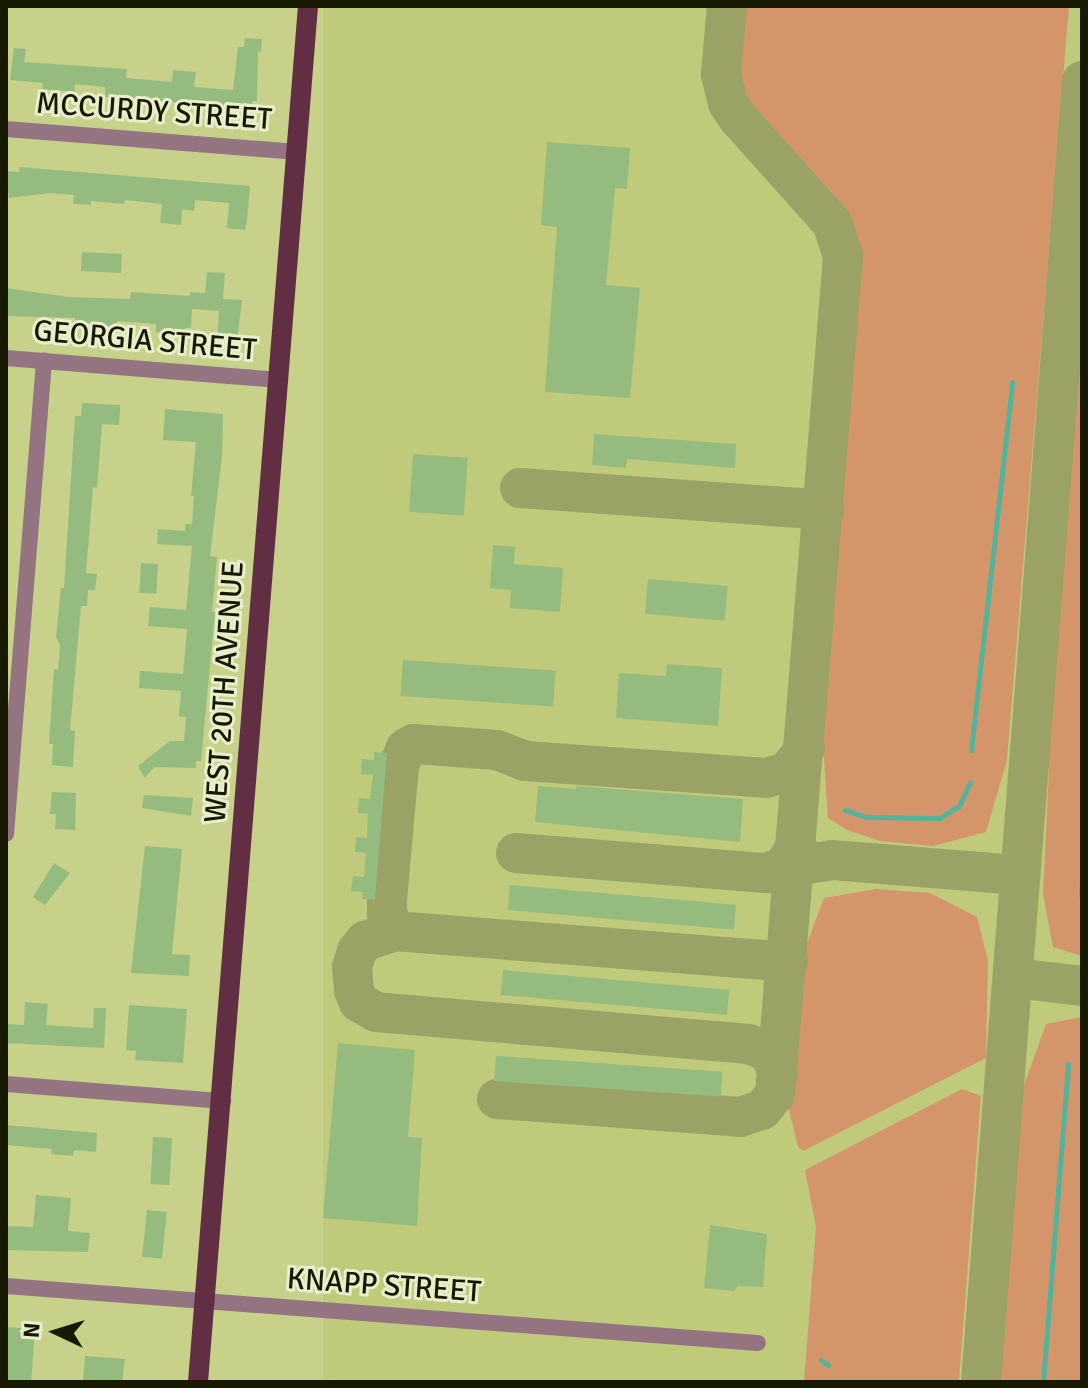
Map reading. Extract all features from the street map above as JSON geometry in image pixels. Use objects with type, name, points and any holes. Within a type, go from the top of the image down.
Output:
[{"type":"main road","name":"WEST 20TH AVENUE","points":[[198,1382],[223,1101],[308,6]]},
{"type":"street","name":"MCCURDY STREET","points":[[6,129],[298,152]]},
{"type":"street","name":"GEORGIA STREET","points":[[6,358],[280,380]]},
{"type":"street","points":[[6,834],[44,361]]},
{"type":"street","points":[[6,1084],[223,1101]]},
{"type":"street","name":"KNAPP STREET","points":[[6,1286],[758,1343]]},
{"type":"shaded area","points":[[323,6],[1082,6],[1082,1382],[323,1382]]},
{"type":"shaded area","points":[[744,6],[1069,6],[1007,760],[986,832],[933,846],[880,841],[847,830],[828,818],[820,698],[854,252],[844,222],[746,107],[739,76]]},
{"type":"shaded area","points":[[1082,324],[1082,956],[1053,947],[1043,894],[1049,769],[1046,768]]},
{"type":"shaded area","points":[[876,889],[930,893],[977,917],[988,961],[986,1058],[803,1151],[798,1147],[788,1106],[804,951],[824,898]]},
{"type":"shaded area","points":[[1082,1017],[1082,1382],[999,1382],[1023,1088],[1046,1024]]},
{"type":"shaded area","points":[[962,1089],[981,1096],[959,1382],[804,1382],[816,1227],[805,1170]]},
{"type":"building","points":[[245,38],[262,39],[261,52],[258,51],[257,101],[252,101],[251,112],[215,105],[105,97],[105,87],[75,84],[75,92],[42,89],[43,83],[10,80],[14,48],[26,49],[24,62],[127,69],[126,78],[172,82],[173,70],[196,72],[194,87],[233,90],[238,47],[244,47]]},
{"type":"building","points":[[547,142],[630,148],[627,189],[615,188],[606,285],[640,288],[630,398],[545,392],[557,227],[541,225]]},
{"type":"building","points":[[19,167],[250,186],[245,230],[227,228],[229,203],[195,200],[194,211],[182,209],[181,225],[160,223],[162,204],[125,200],[124,204],[91,201],[91,205],[73,204],[74,195],[50,193],[9,198],[6,171],[19,172]]},
{"type":"building","points":[[82,252],[122,254],[121,273],[81,271]]},
{"type":"building","points":[[207,272],[225,273],[223,299],[242,300],[237,341],[217,340],[219,311],[192,309],[191,328],[185,328],[185,334],[156,332],[156,324],[117,321],[116,327],[75,321],[75,318],[6,316],[6,288],[68,297],[130,299],[131,292],[190,296],[190,292],[205,293]]},
{"type":"building","points":[[82,403],[120,405],[120,412],[119,425],[102,424],[97,488],[93,487],[86,573],[97,574],[95,590],[88,590],[87,606],[81,606],[70,730],[75,731],[73,767],[52,765],[53,744],[49,744],[54,669],[58,670],[60,645],[56,637],[61,588],[64,588],[75,416],[81,416]]},
{"type":"building","points":[[165,409],[223,414],[222,457],[210,556],[217,557],[212,612],[215,612],[201,761],[196,761],[196,768],[154,767],[145,778],[138,766],[170,741],[184,741],[186,717],[179,716],[181,691],[139,688],[140,671],[183,674],[187,629],[148,626],[150,607],[186,610],[192,546],[157,544],[158,529],[185,531],[185,524],[192,524],[194,496],[191,496],[196,442],[163,440]]},
{"type":"building","points":[[594,434],[736,444],[735,468],[627,459],[626,468],[592,465]]},
{"type":"building","points":[[413,454],[468,458],[464,516],[409,512]]},
{"type":"building","points":[[493,545],[515,547],[514,564],[563,568],[560,612],[510,608],[511,590],[490,588]]},
{"type":"building","points":[[141,563],[158,564],[156,594],[139,593]]},
{"type":"building","points":[[648,579],[728,586],[725,621],[645,614]]},
{"type":"building","points":[[403,660],[556,671],[553,707],[400,696]]},
{"type":"building","points":[[667,664],[722,668],[718,726],[616,718],[619,673],[666,676]]},
{"type":"building","points":[[374,752],[387,753],[375,900],[362,899],[363,892],[351,891],[353,876],[364,877],[366,853],[355,852],[356,837],[367,838],[368,814],[358,813],[359,798],[370,799],[373,775],[361,774],[362,759],[374,760]]},
{"type":"building","points":[[538,786],[576,789],[576,786],[743,799],[740,842],[535,822]]},
{"type":"building","points":[[52,792],[76,793],[75,830],[55,829],[56,814],[50,814]]},
{"type":"building","points":[[144,795],[193,798],[191,816],[142,808]]},
{"type":"building","points":[[145,846],[182,849],[172,954],[190,955],[189,976],[131,973]]},
{"type":"building","points":[[54,863],[70,873],[45,905],[33,897]]},
{"type":"building","points":[[510,885],[736,905],[734,930],[508,910]]},
{"type":"building","points":[[503,970],[729,990],[727,1015],[501,995]]},
{"type":"building","points":[[25,1002],[48,1004],[46,1025],[93,1028],[94,1008],[106,1008],[104,1048],[6,1043],[8,1024],[24,1025]]},
{"type":"building","points":[[129,1005],[187,1009],[183,1063],[135,1060],[136,1051],[126,1050]]},
{"type":"building","points":[[338,1043],[415,1050],[408,1137],[422,1138],[417,1226],[323,1218]]},
{"type":"building","points":[[496,1056],[722,1072],[721,1097],[494,1081]]},
{"type":"building","points":[[6,1125],[97,1133],[96,1152],[74,1150],[73,1156],[51,1154],[52,1149],[6,1145]]},
{"type":"building","points":[[153,1137],[172,1138],[170,1185],[151,1184]]},
{"type":"building","points":[[36,1195],[71,1198],[68,1231],[90,1233],[88,1252],[6,1250],[6,1226],[33,1227]]},
{"type":"building","points":[[147,1210],[167,1212],[162,1259],[142,1257]]},
{"type":"building","points":[[710,1225],[767,1234],[763,1287],[738,1286],[734,1291],[704,1288]]},
{"type":"building","points":[[6,1327],[35,1329],[31,1382],[6,1382]]},
{"type":"building","points":[[85,1356],[125,1359],[122,1382],[83,1382]]},
{"type":"waterway","points":[[971,750],[1012,382]]},
{"type":"waterway","points":[[845,810],[866,817],[939,818],[959,806],[970,782]]},
{"type":"waterway","points":[[1081,896],[1082,877]]},
{"type":"waterway","points":[[1043,1382],[1068,1064]]},
{"type":"waterway","points":[[821,1360],[828,1365]]},
{"type":"taxiway","points":[[497,1099],[740,1117],[762,1110],[775,1094],[843,256],[832,223],[728,103],[721,74],[727,6]]},
{"type":"taxiway","points":[[981,1382],[1082,81]]},
{"type":"taxiway","points":[[520,488],[824,510]]},
{"type":"taxiway","points":[[395,931],[387,913],[387,900],[399,765],[406,748],[414,744],[497,750],[525,761],[766,778],[787,772],[805,749]]},
{"type":"taxiway","points":[[516,853],[766,873],[783,867],[797,845]]},
{"type":"taxiway","points":[[795,866],[832,860],[1020,875]]},
{"type":"taxiway","points":[[778,1074],[766,1051],[749,1044],[376,1012],[359,1002],[354,990],[352,967],[357,951],[365,941],[395,931],[788,962]]},
{"type":"taxiway","points":[[1014,978],[1082,986]]}]
